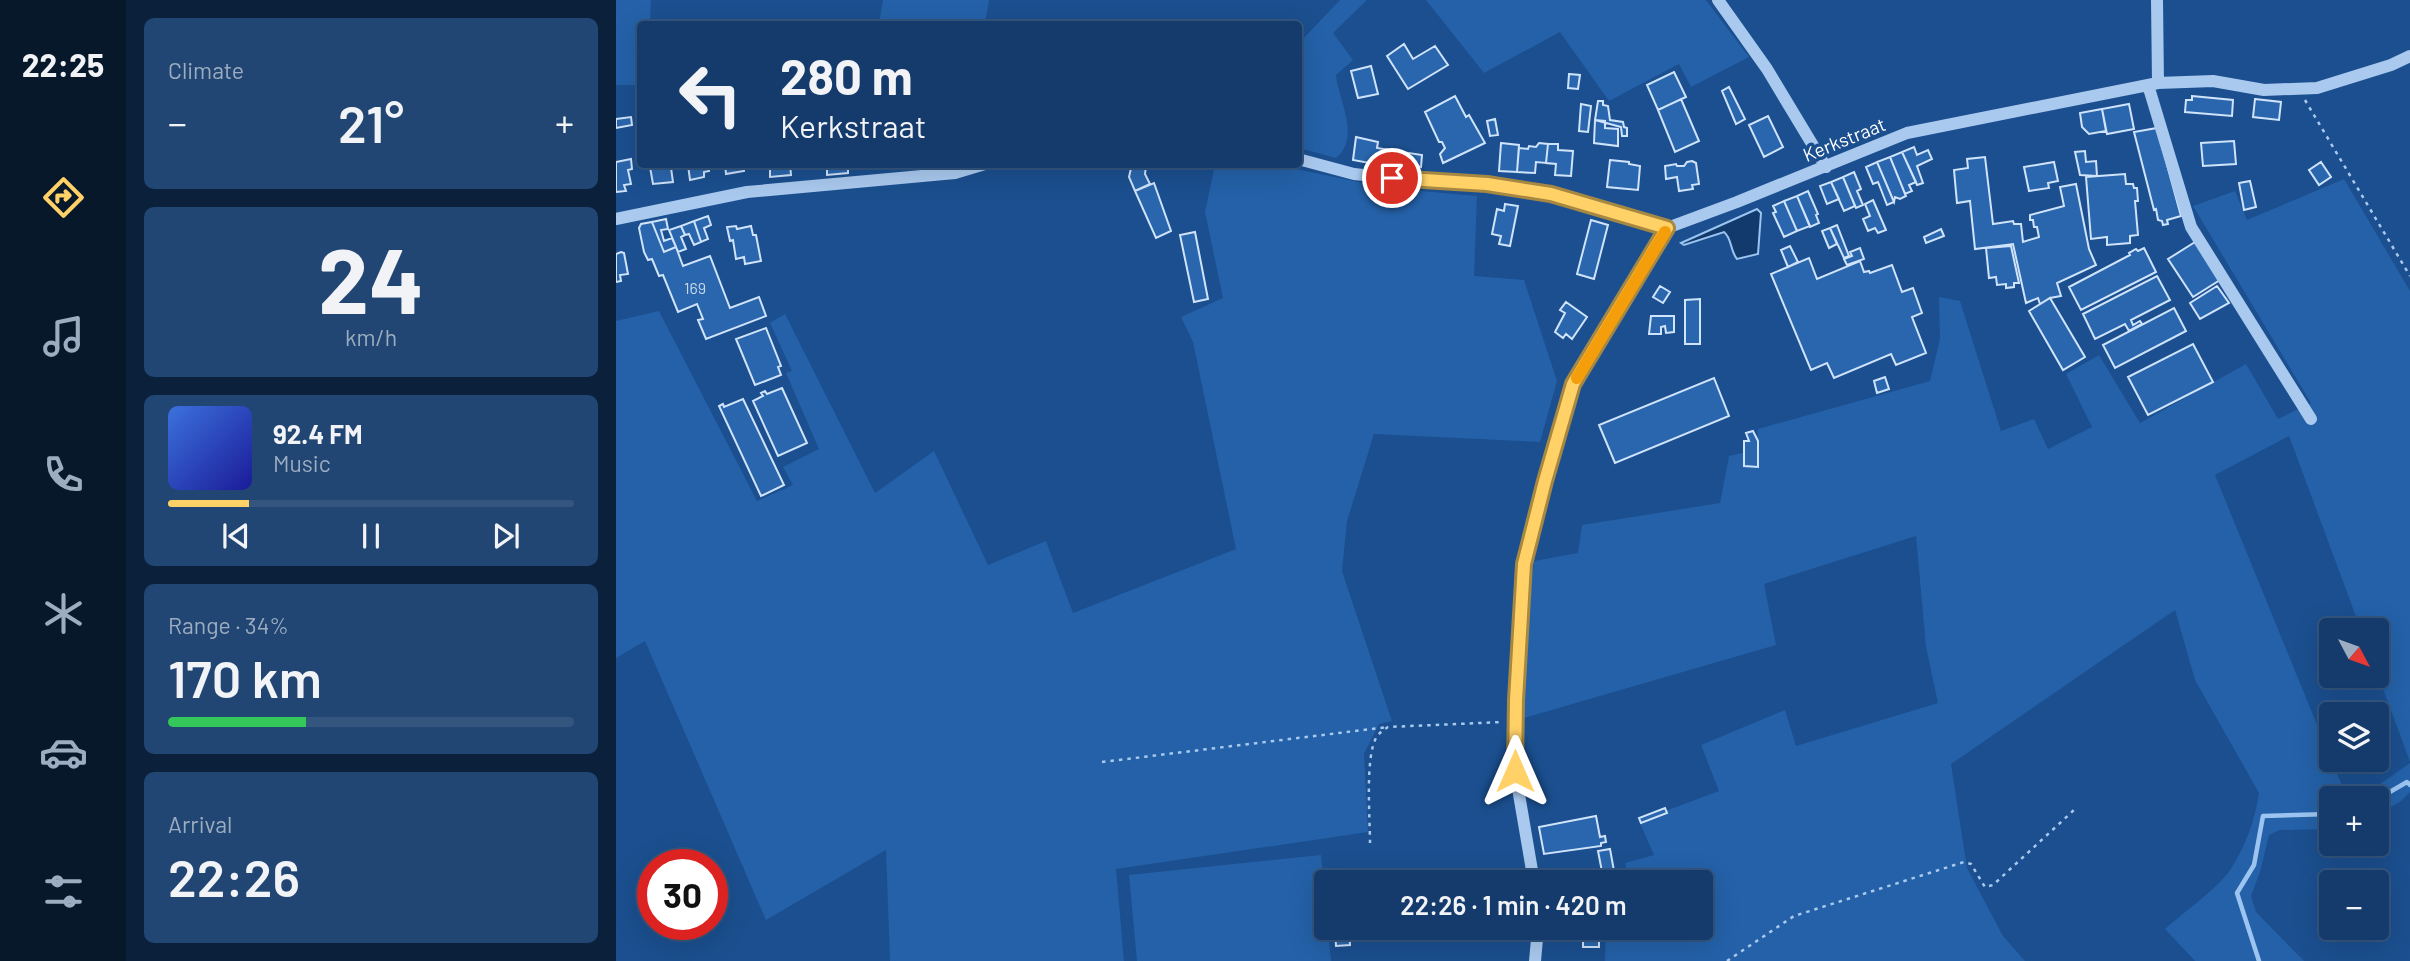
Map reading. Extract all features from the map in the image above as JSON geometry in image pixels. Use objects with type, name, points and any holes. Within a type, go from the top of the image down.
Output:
[{"type":"street","points":[[1718,0],[1767,69],[1826,167]]},
{"type":"street","points":[[2157,0],[2153,84],[2190,227],[2311,419]]},
{"type":"street","name":"Kerkstraat","points":[[1667,228],[1908,134],[2153,84],[2213,81],[2264,90],[2317,88],[2391,65],[2410,56]]},
{"type":"street","points":[[1302,160],[1354,174],[1487,184],[1551,194],[1667,228],[1573,384],[1524,564],[1515,722],[1515,771],[1532,870]]},
{"type":"street","points":[[616,219],[747,191],[955,173],[972,168]]},
{"type":"street","points":[[1535,961],[1537,940]]},
{"type":"path","points":[[2298,88],[2410,276]]},
{"type":"path","points":[[1102,762],[1388,727],[1515,722]]},
{"type":"path","points":[[1370,843],[1370,766],[1375,741],[1388,727]]},
{"type":"path","points":[[1727,961],[1794,916],[1964,862],[1971,864],[1985,887],[1993,885],[2074,810]]},
{"type":"shaded area","points":[[616,0],[651,0],[650,21],[637,21],[637,85],[616,85]]},
{"type":"shaded area","points":[[883,0],[989,0],[986,21],[880,21]]},
{"type":"shaded area","points":[[1340,0],[1367,0],[1333,33],[1353,60],[1336,75],[1348,130],[1343,150],[1336,158],[1302,149],[1302,40]]},
{"type":"shaded area","points":[[1426,0],[1706,0],[1749,57],[1691,87],[1679,64],[1609,101],[1560,32],[1484,73]]},
{"type":"shaded area","points":[[1214,168],[1291,168],[1387,188],[1477,196],[1474,276],[1524,280],[1557,381],[1540,442],[1374,434],[1347,521],[1342,571],[1392,721],[1379,724],[1364,754],[1368,832],[1116,869],[1124,961],[890,961],[886,850],[766,920],[645,641],[616,658],[616,321],[659,311],[757,501],[793,485],[783,467],[819,449],[786,373],[792,371],[770,323],[785,314],[875,493],[934,451],[988,565],[1046,541],[1073,613],[1236,549],[1193,342],[1181,317],[1223,298],[1205,212]]},
{"type":"shaded area","points":[[2344,179],[2410,291],[2410,762],[2383,688],[2389,688],[2389,618],[2357,618],[2289,436],[2215,475],[2319,729],[2319,772],[2336,772],[2342,786],[2319,786],[2319,829],[2280,830],[2269,835],[2251,896],[2256,912],[2304,961],[2195,961],[2165,929],[2209,892],[2230,870],[2249,833],[2259,793],[2195,680],[2175,610],[1951,764],[1967,868],[2003,936],[2025,961],[1605,961],[1606,940],[1713,940],[1713,870],[1627,870],[1625,863],[1654,855],[1639,821],[1719,791],[1701,745],[1785,710],[1796,746],[1938,703],[1926,647],[1916,536],[1764,584],[1776,645],[1524,718],[1528,612],[1534,561],[1578,553],[1582,525],[1720,503],[1729,456],[1756,450],[1758,429],[1930,381],[1940,339],[1939,297],[1960,301],[2001,431],[2034,419],[2048,449],[2092,427],[2066,374],[2099,355],[2140,423],[2246,364],[2278,419],[2311,403],[2193,206],[2235,191],[2247,220]]},
{"type":"shaded area","points":[[1757,209],[1761,213],[1758,254],[1737,259],[1724,232],[1684,245],[1681,243]]},
{"type":"shaded area","points":[[2410,763],[2410,792],[2401,801],[2389,808],[2389,786],[2377,786]]},
{"type":"shaded area","points":[[1321,855],[1322,870],[1314,870],[1314,940],[1329,940],[1331,961],[1137,961],[1129,875]]},
{"type":"building","points":[[1404,44],[1413,59],[1435,46],[1448,65],[1408,89],[1387,56]]},
{"type":"building","points":[[1371,66],[1378,94],[1358,98],[1351,71]]},
{"type":"building","points":[[1674,72],[1686,97],[1658,110],[1647,85]]},
{"type":"building","points":[[1569,74],[1580,75],[1578,89],[1568,88]]},
{"type":"building","points":[[1729,87],[1745,119],[1736,124],[1722,91]]},
{"type":"building","points":[[1455,96],[1485,143],[1443,163],[1440,154],[1445,148],[1442,142],[1439,142],[1425,112]]},
{"type":"building","points":[[2192,96],[2233,100],[2232,116],[2185,112],[2186,100],[2192,100]]},
{"type":"building","points":[[1681,99],[1699,141],[1675,152],[1658,110]]},
{"type":"building","points":[[2255,99],[2281,102],[2279,120],[2253,117]]},
{"type":"building","points":[[1598,101],[1603,101],[1603,105],[1608,106],[1610,120],[1623,122],[1627,128],[1627,136],[1622,136],[1621,127],[1595,120]]},
{"type":"building","points":[[1581,104],[1591,106],[1588,132],[1579,131]]},
{"type":"building","points":[[2129,104],[2134,129],[2107,134],[2102,109]]},
{"type":"building","points":[[2102,109],[2106,131],[2089,134],[2082,127],[2080,113]]},
{"type":"building","points":[[1768,116],[1783,147],[1764,157],[1749,125]]},
{"type":"building","points":[[631,117],[632,125],[616,128],[616,119]]},
{"type":"building","points":[[1495,119],[1498,135],[1490,136],[1487,121]]},
{"type":"building","points":[[1595,120],[1605,121],[1605,128],[1618,129],[1618,146],[1594,143]]},
{"type":"building","points":[[2157,128],[2181,216],[2167,220],[2168,224],[2163,225],[2162,221],[2158,220],[2156,209],[2154,210],[2134,132]]},
{"type":"building","points":[[1356,137],[1378,142],[1377,148],[1422,155],[1421,167],[1393,163],[1391,167],[1353,160]]},
{"type":"building","points":[[2234,141],[2236,164],[2203,166],[2201,143]]},
{"type":"building","points":[[1501,143],[1519,145],[1517,172],[1499,171]]},
{"type":"building","points":[[1539,143],[1548,144],[1546,163],[1536,162],[1535,173],[1517,172],[1519,148],[1536,147]]},
{"type":"building","points":[[1548,144],[1558,144],[1558,150],[1573,151],[1571,176],[1555,175],[1556,164],[1546,163]]},
{"type":"building","points":[[1914,147],[1917,155],[1928,150],[1932,159],[1917,166],[1923,183],[1917,185],[1902,152]]},
{"type":"building","points":[[2085,151],[2086,162],[2096,161],[2097,176],[2080,175],[2075,152]]},
{"type":"building","points":[[1902,152],[1916,182],[1909,185],[1912,191],[1905,194],[1890,157]]},
{"type":"building","points":[[1890,157],[1906,196],[1900,199],[1895,197],[1894,202],[1877,162]]},
{"type":"building","points":[[1985,157],[1993,224],[2013,221],[2014,224],[2021,224],[2023,242],[2039,237],[2030,215],[2064,206],[2060,187],[2076,184],[2089,249],[2096,265],[2057,283],[2061,296],[2040,304],[2038,298],[2026,303],[2013,244],[1975,249],[1970,201],[1957,203],[1954,170],[1968,168],[1967,159]]},
{"type":"building","points":[[631,159],[632,169],[628,170],[631,184],[624,185],[626,191],[616,192],[616,162]]},
{"type":"building","points":[[1610,160],[1640,166],[1638,190],[1607,187]]},
{"type":"building","points":[[1692,161],[1696,163],[1699,184],[1692,185],[1693,189],[1679,191],[1677,177],[1666,179],[1665,166],[1684,166]]},
{"type":"building","points":[[1877,162],[1894,202],[1887,205],[1878,182],[1873,184],[1866,167]]},
{"type":"building","points":[[2054,162],[2058,181],[2048,183],[2049,188],[2029,191],[2024,167]]},
{"type":"building","points":[[2321,162],[2331,177],[2319,185],[2309,170]]},
{"type":"building","points":[[650,168],[671,168],[673,182],[653,184]]},
{"type":"building","points":[[688,168],[709,168],[709,171],[704,172],[704,177],[690,180]]},
{"type":"building","points":[[725,168],[744,168],[744,171],[726,174]]},
{"type":"building","points":[[770,168],[790,168],[791,175],[770,177]]},
{"type":"building","points":[[827,168],[848,168],[848,173],[827,175]]},
{"type":"building","points":[[1131,168],[1146,168],[1145,174],[1150,184],[1135,191],[1129,177]]},
{"type":"building","points":[[1854,172],[1861,189],[1857,191],[1863,205],[1856,208],[1843,177]]},
{"type":"building","points":[[2125,174],[2126,184],[2133,184],[2134,188],[2137,188],[2138,201],[2135,201],[2138,235],[2130,236],[2130,243],[2107,245],[2107,237],[2091,239],[2086,177]]},
{"type":"building","points":[[1843,177],[1855,206],[1844,211],[1831,182]]},
{"type":"building","points":[[2250,181],[2256,207],[2244,210],[2239,183]]},
{"type":"building","points":[[1831,182],[1839,199],[1827,204],[1820,186]]},
{"type":"building","points":[[1154,183],[1171,231],[1156,238],[1135,191]]},
{"type":"building","points":[[1808,191],[1819,223],[1810,227],[1797,196]]},
{"type":"building","points":[[1797,196],[1810,226],[1797,231],[1784,201]]},
{"type":"building","points":[[1873,200],[1886,230],[1878,233],[1875,228],[1868,231],[1863,219],[1870,216],[1865,204]]},
{"type":"building","points":[[1784,201],[1797,231],[1784,237],[1773,213],[1776,212],[1773,206]]},
{"type":"building","points":[[1505,204],[1518,206],[1510,246],[1499,244],[1501,236],[1492,234],[1497,209],[1504,211]]},
{"type":"building","points":[[708,216],[711,225],[704,228],[708,239],[701,242],[694,221]]},
{"type":"building","points":[[666,219],[668,229],[661,230],[664,241],[672,238],[676,247],[664,252],[652,222]]},
{"type":"building","points":[[1591,220],[1608,225],[1594,279],[1577,274]]},
{"type":"building","points":[[694,221],[701,242],[694,245],[681,226]]},
{"type":"building","points":[[652,222],[664,252],[676,247],[683,266],[710,256],[730,308],[759,297],[766,316],[706,339],[698,320],[703,319],[697,304],[678,312],[663,275],[659,276],[652,259],[648,260],[644,252],[639,228],[641,224]]},
{"type":"building","points":[[1837,225],[1849,256],[1844,258],[1830,228]]},
{"type":"building","points":[[681,226],[685,235],[681,237],[686,249],[678,252],[669,230]]},
{"type":"building","points":[[736,226],[737,229],[751,226],[753,235],[756,235],[761,261],[745,264],[744,257],[736,259],[733,240],[730,241],[727,227]]},
{"type":"building","points":[[1830,228],[1837,244],[1829,248],[1822,231]]},
{"type":"building","points":[[1941,229],[1944,236],[1926,243],[1924,237]]},
{"type":"building","points":[[1195,232],[1208,299],[1194,302],[1180,235]]},
{"type":"building","points":[[2195,242],[2220,280],[2193,297],[2168,259]]},
{"type":"building","points":[[1790,246],[1798,262],[1788,267],[1781,250]]},
{"type":"building","points":[[2011,246],[2019,283],[2006,288],[2006,284],[1997,285],[1996,277],[1989,278],[1986,248]]},
{"type":"building","points":[[1860,248],[1864,259],[1847,265],[1844,259],[1852,256],[1850,252]]},
{"type":"building","points":[[2144,248],[2156,272],[2081,310],[2069,287],[2130,255],[2129,253],[2136,249],[2138,251]]},
{"type":"building","points":[[624,253],[628,274],[620,275],[621,281],[616,282],[616,254]]},
{"type":"building","points":[[1809,258],[1817,279],[1860,261],[1864,272],[1870,273],[1892,265],[1902,292],[1913,288],[1922,313],[1912,317],[1926,353],[1896,365],[1891,354],[1834,378],[1827,363],[1811,370],[1771,274]]},
{"type":"building","points":[[2157,276],[2170,300],[2131,320],[2133,325],[2140,321],[2142,324],[2129,331],[2125,324],[2095,339],[2083,314]]},
{"type":"building","points":[[1660,286],[1670,292],[1663,303],[1653,297]]},
{"type":"building","points":[[2217,286],[2229,303],[2200,319],[2190,303]]},
{"type":"building","points":[[2050,298],[2085,357],[2063,370],[2029,311]]},
{"type":"building","points":[[1700,299],[1700,344],[1685,344],[1685,300]]},
{"type":"building","points":[[1566,302],[1587,317],[1572,339],[1566,334],[1563,338],[1555,332],[1565,313],[1560,310]]},
{"type":"building","points":[[2174,308],[2186,331],[2115,368],[2103,345]]},
{"type":"building","points":[[1651,316],[1674,316],[1674,332],[1666,333],[1665,326],[1661,327],[1661,334],[1649,334]]},
{"type":"building","points":[[766,328],[781,366],[778,367],[781,375],[755,385],[736,339]]},
{"type":"building","points":[[2193,344],[2213,382],[2148,415],[2128,377]]},
{"type":"building","points":[[1885,377],[1889,389],[1877,393],[1874,381]]},
{"type":"building","points":[[1714,378],[1729,416],[1615,463],[1599,425]]},
{"type":"building","points":[[782,388],[807,443],[778,456],[753,401],[763,396],[761,393],[765,391],[767,394]]},
{"type":"building","points":[[743,399],[784,485],[761,496],[719,406],[723,404],[724,407]]},
{"type":"building","points":[[1753,431],[1758,441],[1758,467],[1744,466],[1744,441],[1749,441],[1746,433]]},
{"type":"building","points":[[1665,808],[1667,813],[1641,823],[1639,818]]},
{"type":"building","points":[[1596,816],[1600,837],[1605,836],[1606,842],[1601,843],[1601,846],[1544,854],[1539,827]]},
{"type":"building","points":[[1610,849],[1614,870],[1602,870],[1598,851]]},
{"type":"building","points":[[1336,940],[1350,940],[1350,945],[1336,946]]},
{"type":"building","points":[[1583,940],[1599,940],[1599,947],[1583,947]]},
{"type":"waterway","points":[[2389,792],[2407,782],[2410,785]]},
{"type":"waterway","points":[[2259,961],[2237,893],[2254,865],[2263,816],[2319,814]]},
{"type":"slow traffic","points":[[1577,378],[1665,232]]},
{"type":"route","points":[[1392,178],[1487,184],[1551,194],[1667,228],[1573,384],[1545,481],[1524,564],[1515,771]]}]
